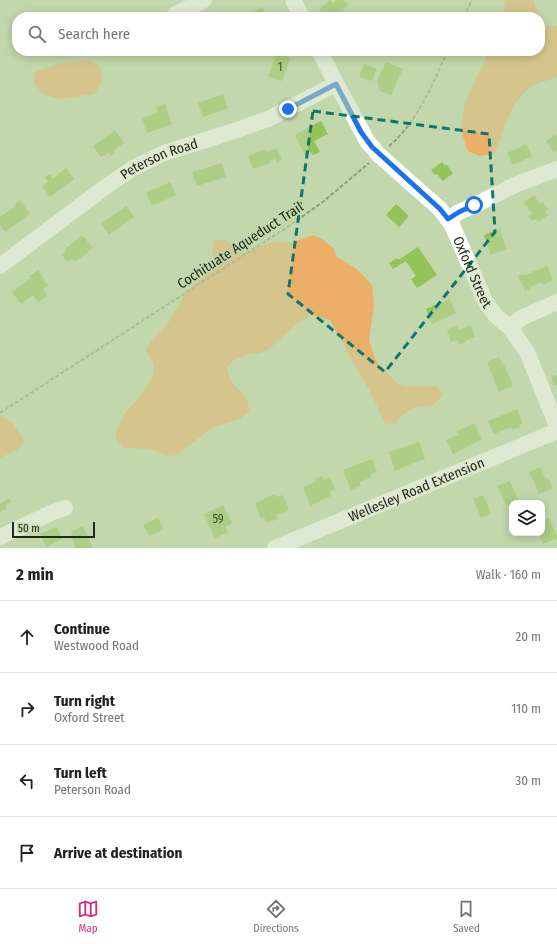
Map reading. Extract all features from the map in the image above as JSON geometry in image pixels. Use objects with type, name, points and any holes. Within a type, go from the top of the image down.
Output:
[{"type":"street","points":[[180,12],[204,0]]},
{"type":"street","points":[[293,0],[299,12]]},
{"type":"street","name":"Oxford Street","points":[[322,56],[361,132],[379,155],[440,209],[455,230],[486,303],[497,317],[510,328],[527,352],[557,426]]},
{"type":"street","name":"Peterson Road","points":[[0,266],[104,188],[138,165],[164,153],[268,119],[336,84]]},
{"type":"street","points":[[448,219],[459,212],[517,184],[557,169]]},
{"type":"street","points":[[510,328],[521,318],[557,302]]},
{"type":"street","name":"Wellesley Road Extension","points":[[275,548],[557,432]]},
{"type":"street","points":[[0,537],[65,508]]},
{"type":"path","points":[[466,12],[472,0]]},
{"type":"path","name":"Cochituate Aqueduct Trail","points":[[0,413],[289,226],[324,201],[393,143],[405,130],[416,115],[446,56]]},
{"type":"highlighted area","points":[[313,111],[489,134],[495,232],[385,372],[288,294]]},
{"type":"shaded area","points":[[505,0],[534,0],[537,12],[504,12]]},
{"type":"shaded area","points":[[545,24],[557,26],[557,77],[531,86],[514,104],[495,154],[480,156],[468,151],[462,131],[462,122],[469,92],[487,56],[545,56]]},
{"type":"shaded area","points":[[87,60],[98,64],[102,76],[101,83],[94,94],[60,99],[43,94],[34,84],[35,72],[62,63]]},
{"type":"shaded area","points":[[313,235],[322,239],[333,248],[337,257],[358,270],[372,285],[374,305],[369,341],[377,363],[399,385],[408,387],[437,386],[443,395],[433,405],[413,408],[401,416],[395,423],[385,424],[371,393],[330,320],[312,315],[298,323],[268,350],[246,355],[234,360],[227,367],[231,380],[247,399],[249,405],[249,412],[240,419],[212,428],[177,455],[170,456],[150,449],[124,448],[117,442],[115,433],[124,414],[141,395],[154,374],[153,364],[146,349],[151,341],[168,323],[188,290],[210,270],[216,262],[212,252],[213,241],[224,239],[237,249],[246,253],[260,246],[274,242],[289,243]]},
{"type":"shaded area","points":[[0,416],[12,422],[25,442],[17,450],[0,458]]},
{"type":"building","points":[[330,0],[333,3],[337,0],[344,0],[348,5],[341,12],[321,12],[319,9]]},
{"type":"building","points":[[262,7],[264,11],[262,12],[253,12]]},
{"type":"building","points":[[276,56],[286,56],[291,58],[282,81],[268,76]]},
{"type":"building","points":[[386,62],[403,69],[391,95],[380,91],[377,81]]},
{"type":"building","points":[[364,64],[377,69],[372,81],[359,77]]},
{"type":"building","points":[[223,94],[228,108],[203,117],[198,103]]},
{"type":"building","points":[[165,104],[172,124],[147,133],[142,118],[158,112],[156,107]]},
{"type":"building","points":[[321,121],[328,134],[314,141],[320,152],[313,155],[310,152],[305,155],[295,135]]},
{"type":"building","points":[[115,130],[124,143],[114,150],[115,153],[113,155],[108,153],[101,157],[93,146]]},
{"type":"building","points":[[557,134],[557,151],[554,153],[546,141]]},
{"type":"building","points":[[526,144],[532,156],[513,165],[507,153]]},
{"type":"building","points":[[277,148],[282,160],[277,163],[275,159],[269,161],[270,163],[253,169],[248,156],[265,149],[266,152]]},
{"type":"building","points":[[442,162],[445,166],[446,164],[453,173],[443,181],[431,170]]},
{"type":"building","points":[[222,163],[226,177],[197,186],[192,172]]},
{"type":"building","points":[[66,168],[74,179],[50,197],[42,186],[48,182],[45,177],[50,174],[53,178]]},
{"type":"building","points":[[170,182],[176,195],[152,206],[146,193]]},
{"type":"building","points":[[534,195],[540,204],[543,202],[548,209],[545,211],[548,215],[538,222],[536,219],[532,221],[528,216],[532,214],[524,202]]},
{"type":"building","points":[[20,200],[30,214],[5,232],[0,225],[0,217],[16,206],[15,204]]},
{"type":"building","points":[[396,204],[409,216],[399,227],[386,215]]},
{"type":"building","points":[[126,206],[134,217],[109,235],[101,224]]},
{"type":"building","points":[[499,229],[507,249],[491,255],[484,235]]},
{"type":"building","points":[[82,235],[93,248],[75,262],[72,259],[67,262],[62,255],[66,252],[64,250]]},
{"type":"building","points":[[418,247],[437,275],[417,288],[411,279],[416,276],[406,261],[393,269],[389,263],[397,258],[398,260]]},
{"type":"building","points":[[547,266],[553,280],[543,285],[542,282],[525,291],[518,276],[525,275]]},
{"type":"building","points":[[38,270],[48,286],[43,289],[47,296],[38,302],[33,295],[21,304],[12,292],[31,278],[29,276]]},
{"type":"building","points":[[450,299],[456,313],[432,324],[426,309]]},
{"type":"building","points":[[471,325],[475,337],[459,345],[457,340],[451,342],[447,330],[457,326],[458,330]]},
{"type":"building","points":[[499,357],[502,365],[504,364],[513,386],[499,392],[487,362]]},
{"type":"building","points":[[557,375],[557,385],[554,386],[551,377]]},
{"type":"building","points":[[517,409],[523,423],[519,425],[520,427],[512,430],[511,427],[494,434],[488,421]]},
{"type":"building","points":[[474,423],[482,439],[453,454],[446,440],[458,435],[456,432]]},
{"type":"building","points":[[419,442],[425,459],[395,471],[389,452]]},
{"type":"building","points":[[372,459],[377,472],[371,474],[372,477],[360,482],[361,486],[351,490],[343,470]]},
{"type":"building","points":[[540,467],[546,479],[548,478],[553,488],[539,494],[529,472]]},
{"type":"building","points":[[322,476],[324,480],[330,477],[335,490],[330,492],[331,496],[310,506],[303,487],[316,482],[315,479]]},
{"type":"building","points":[[510,481],[518,500],[509,500],[509,506],[507,507],[497,486]]},
{"type":"building","points":[[275,494],[276,497],[283,495],[289,510],[276,515],[278,519],[266,523],[264,517],[261,518],[255,503]]},
{"type":"building","points":[[483,495],[491,513],[481,518],[473,499]]},
{"type":"building","points":[[9,498],[11,502],[6,505],[7,508],[0,512],[0,504]]},
{"type":"building","points":[[223,505],[232,523],[225,527],[228,532],[215,538],[204,514]]},
{"type":"building","points":[[158,518],[164,529],[149,536],[143,525]]},
{"type":"building","points":[[549,518],[557,539],[543,544],[540,536],[545,536],[545,520]]},
{"type":"building","points":[[83,526],[93,548],[76,548],[71,537],[71,532]]},
{"type":"building","points":[[57,527],[62,539],[46,547],[40,534]]},
{"type":"route","points":[[288,109],[336,84],[367,141],[379,155],[440,209],[448,219],[474,205]]}]
